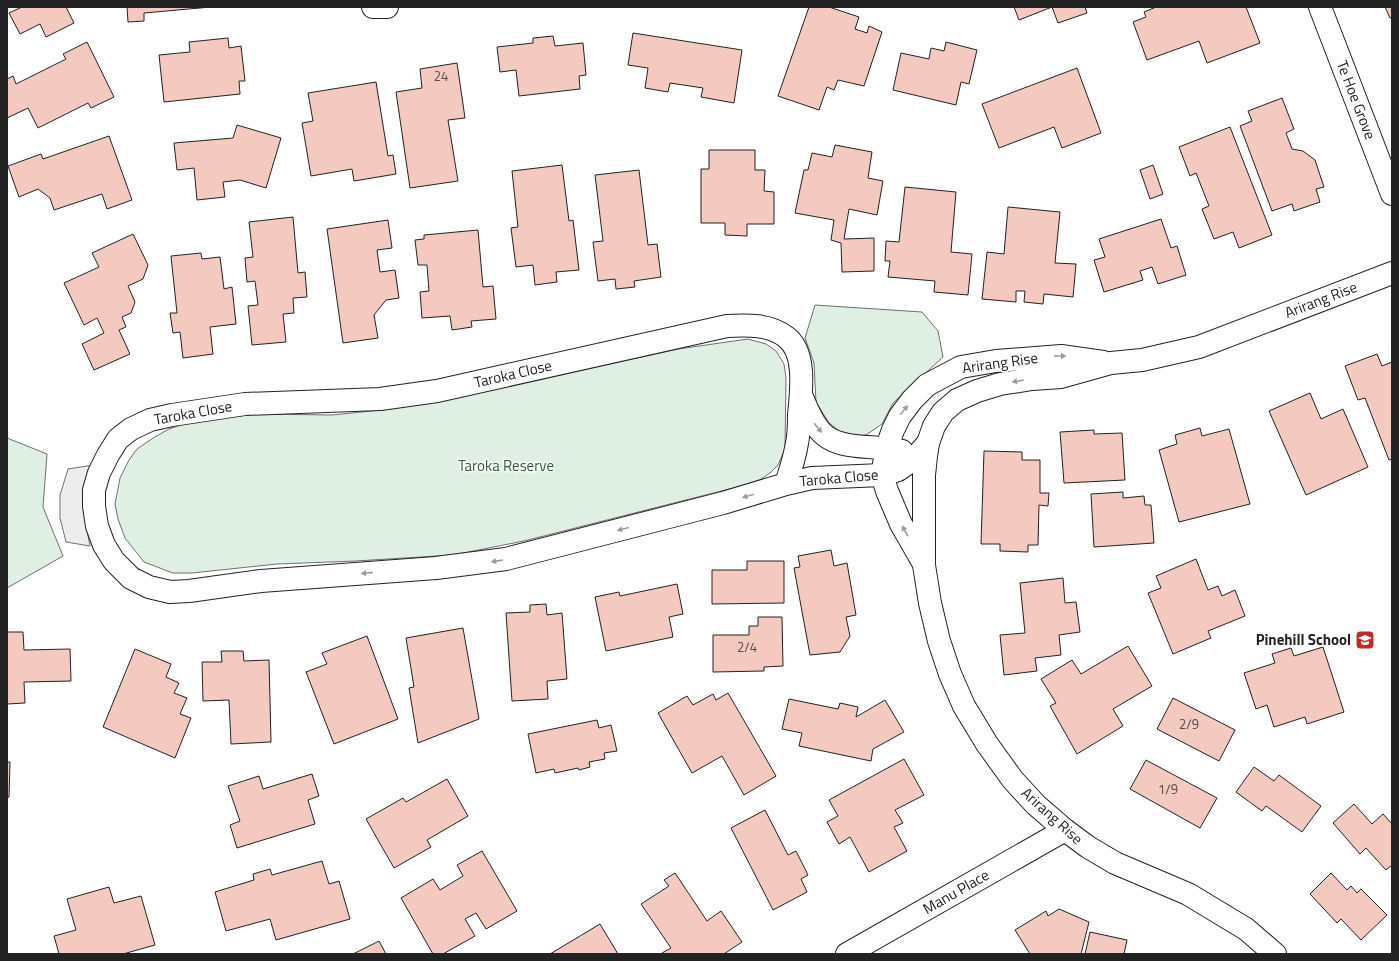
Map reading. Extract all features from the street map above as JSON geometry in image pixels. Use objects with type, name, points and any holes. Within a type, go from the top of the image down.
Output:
[{"type":"street","points":[[373,7],[387,7]]},
{"type":"street","name":"Te Hoe Grove","points":[[1320,7],[1392,194]]},
{"type":"street","name":"Arirang Rise","points":[[1275,954],[1246,929],[1195,898],[1115,863],[1088,847],[1036,806],[1013,780],[987,744],[964,706],[939,641],[930,603],[924,565],[919,467],[934,426],[943,412],[957,400],[977,391],[1000,384],[1032,379],[1061,377],[1111,363],[1142,360],[1199,347],[1392,273]]},
{"type":"street","name":"Taroka Close","points":[[786,484],[798,443],[801,394],[799,358],[795,347],[788,338],[778,331],[764,327],[747,325],[727,326],[437,391],[380,398],[245,404],[172,415],[150,420],[130,429],[118,439],[99,473],[94,490],[94,506],[97,526],[104,545],[114,561],[131,578],[149,587],[170,592],[189,591],[261,581],[436,568],[506,559],[723,503],[786,484],[812,478],[882,475],[898,470],[919,467]]},
{"type":"street","name":"Arirang Rise","points":[[924,565],[901,524],[882,475],[887,447],[893,430],[900,416],[912,400],[927,385],[961,367],[996,361],[1061,356],[1111,363]]},
{"type":"street","name":"Taroka Close","points":[[801,394],[809,414],[816,426],[826,437],[836,443],[850,446],[887,447],[903,452],[919,467]]},
{"type":"street","name":"Manu Place","points":[[847,954],[1065,830]]},
{"type":"green space","points":[[815,305],[922,312],[938,331],[943,357],[893,403],[882,424],[866,435],[846,436],[829,423],[816,402],[814,363],[805,338]]},
{"type":"green space","name":"Taroka Reserve","points":[[748,339],[766,344],[776,351],[784,364],[786,378],[785,449],[778,465],[757,482],[524,541],[453,555],[277,564],[192,573],[173,573],[144,562],[125,538],[118,519],[115,504],[120,478],[129,460],[137,449],[169,429],[190,422],[255,414],[332,415],[391,409],[448,399],[678,349]]},
{"type":"green space","points":[[7,438],[47,454],[43,507],[63,556],[7,588]]},
{"type":"shaded area","points":[[93,465],[85,520],[90,546],[66,542],[60,518],[60,495],[68,469]]},
{"type":"building","points":[[22,7],[66,7],[74,23],[46,37],[40,24],[20,34],[9,13]]},
{"type":"building","points":[[127,7],[211,7],[144,13],[144,21],[128,22]]},
{"type":"building","points":[[809,7],[829,7],[859,17],[855,29],[867,33],[869,26],[882,32],[864,86],[838,80],[834,90],[827,87],[819,110],[778,96]]},
{"type":"building","points":[[1014,7],[1052,7],[1019,20]]},
{"type":"building","points":[[1052,7],[1085,7],[1087,13],[1058,23]]},
{"type":"building","points":[[1156,7],[1246,7],[1260,43],[1207,63],[1199,41],[1147,60],[1133,22],[1146,17],[1144,12]]},
{"type":"building","points":[[1385,7],[1392,7],[1392,18],[1390,18]]},
{"type":"building","points":[[633,33],[742,50],[734,103],[701,97],[703,88],[670,83],[668,92],[645,88],[648,68],[628,65]]},
{"type":"building","points":[[553,36],[555,46],[583,43],[586,75],[579,76],[580,89],[519,96],[516,70],[500,72],[497,47],[533,43],[533,38]]},
{"type":"building","points":[[228,38],[229,48],[241,46],[245,81],[239,81],[240,94],[164,102],[159,55],[190,52],[189,42]]},
{"type":"building","points":[[87,42],[114,97],[91,108],[88,103],[38,128],[28,108],[7,118],[7,79],[13,76],[16,84],[66,59],[63,54]]},
{"type":"building","points":[[946,42],[977,50],[969,84],[961,82],[956,105],[893,90],[901,53],[929,59],[931,48],[944,51]]},
{"type":"building","points":[[457,63],[465,118],[448,120],[458,181],[410,188],[396,92],[422,88],[420,69]]},
{"type":"building","points":[[1077,68],[1101,133],[1062,148],[1054,127],[999,148],[982,104]]},
{"type":"building","points":[[376,82],[388,156],[393,155],[396,174],[354,181],[352,169],[311,176],[302,123],[313,121],[308,93]]},
{"type":"building","points":[[1282,98],[1294,129],[1286,133],[1292,149],[1303,151],[1315,160],[1324,187],[1316,189],[1320,202],[1294,211],[1292,204],[1272,211],[1240,126],[1252,121],[1248,111]]},
{"type":"building","points":[[237,125],[281,138],[266,188],[240,180],[223,182],[225,197],[197,200],[194,168],[177,170],[174,143],[233,138]]},
{"type":"building","points":[[1230,127],[1272,235],[1239,248],[1233,232],[1214,239],[1202,209],[1209,206],[1196,173],[1190,176],[1179,147]]},
{"type":"building","points":[[109,136],[132,200],[107,209],[102,194],[54,210],[50,198],[38,189],[19,197],[8,166],[41,154],[43,159]]},
{"type":"building","points":[[835,145],[872,152],[868,178],[883,181],[877,215],[849,209],[844,239],[874,238],[874,271],[842,272],[841,243],[831,240],[834,220],[795,213],[804,170],[808,170],[812,153],[832,157]]},
{"type":"building","points":[[709,150],[755,150],[755,170],[765,170],[764,191],[774,192],[774,224],[747,224],[747,236],[725,235],[725,223],[701,223],[701,169],[709,169]]},
{"type":"building","points":[[562,165],[569,221],[573,220],[579,270],[556,272],[557,282],[535,285],[533,265],[516,267],[511,228],[518,227],[512,171]]},
{"type":"building","points":[[1153,165],[1163,194],[1150,199],[1140,170]]},
{"type":"building","points":[[639,170],[648,245],[657,244],[661,277],[634,281],[635,287],[616,289],[615,279],[598,281],[593,242],[603,241],[595,175]]},
{"type":"building","points":[[905,187],[956,192],[951,252],[972,254],[968,295],[934,292],[935,281],[888,277],[890,261],[885,261],[886,241],[899,242]]},
{"type":"building","points":[[1008,207],[1060,212],[1055,263],[1076,264],[1073,297],[1044,294],[1043,304],[1024,302],[1025,291],[1016,291],[1016,302],[982,299],[987,252],[1004,254]]},
{"type":"building","points":[[293,217],[298,273],[305,272],[307,297],[293,298],[294,313],[283,314],[286,342],[252,345],[248,306],[258,305],[255,281],[247,282],[245,258],[253,257],[249,222]]},
{"type":"building","points":[[1161,219],[1171,248],[1177,246],[1186,275],[1158,284],[1152,267],[1140,271],[1143,280],[1104,292],[1094,260],[1105,257],[1099,239]]},
{"type":"building","points":[[388,220],[392,248],[377,250],[380,272],[395,270],[399,298],[386,300],[374,315],[378,338],[343,343],[327,229]]},
{"type":"building","points":[[478,230],[483,287],[493,286],[496,319],[471,321],[472,327],[452,330],[450,316],[422,318],[420,292],[429,291],[427,265],[418,265],[415,240],[424,239],[424,235]]},
{"type":"building","points":[[133,234],[148,265],[143,279],[128,286],[135,302],[131,313],[122,317],[126,327],[119,330],[130,354],[94,370],[82,344],[104,333],[97,318],[84,325],[64,283],[99,267],[92,253]]},
{"type":"building","points":[[201,253],[202,259],[220,257],[224,289],[232,287],[236,324],[210,327],[213,354],[183,358],[180,332],[173,333],[170,313],[177,313],[171,256]]},
{"type":"building","points":[[1377,354],[1382,366],[1392,362],[1392,459],[1389,460],[1365,398],[1358,400],[1345,366]]},
{"type":"building","points":[[1310,393],[1321,419],[1343,409],[1368,467],[1306,495],[1269,411]]},
{"type":"building","points":[[1200,428],[1202,436],[1229,429],[1250,504],[1179,522],[1159,450],[1177,444],[1175,435]]},
{"type":"building","points":[[1094,430],[1094,434],[1122,433],[1125,480],[1064,483],[1060,432]]},
{"type":"building","points":[[984,451],[1022,452],[1022,460],[1040,460],[1040,493],[1049,493],[1048,506],[1039,505],[1038,545],[1028,545],[1028,552],[1000,551],[1000,544],[981,544]]},
{"type":"building","points":[[1123,492],[1123,498],[1144,496],[1145,505],[1151,505],[1154,543],[1094,547],[1091,494]]},
{"type":"building","points":[[831,550],[834,566],[847,563],[856,615],[846,617],[850,636],[840,652],[810,655],[794,568],[800,567],[798,556]]},
{"type":"building","points":[[1196,559],[1208,590],[1218,586],[1222,596],[1235,590],[1245,616],[1208,631],[1211,638],[1173,654],[1148,593],[1161,588],[1156,576]]},
{"type":"building","points":[[747,561],[784,561],[784,603],[712,604],[712,570],[747,570]]},
{"type":"building","points":[[1063,578],[1065,603],[1076,602],[1080,632],[1059,635],[1061,655],[1035,658],[1037,671],[1004,675],[1000,635],[1025,633],[1020,583]]},
{"type":"building","points":[[677,584],[683,614],[669,617],[673,637],[606,651],[595,597],[619,592],[620,596]]},
{"type":"building","points":[[546,604],[547,615],[562,613],[567,679],[547,681],[548,699],[512,701],[506,613],[530,612],[530,605]]},
{"type":"building","points":[[758,617],[782,617],[783,666],[764,667],[764,671],[713,672],[713,635],[749,635],[749,626],[758,626]]},
{"type":"building","points":[[463,628],[479,719],[418,743],[409,688],[414,687],[406,638]]},
{"type":"building","points":[[7,632],[23,632],[24,650],[70,649],[71,681],[24,682],[25,703],[7,704]]},
{"type":"building","points":[[367,636],[398,719],[334,744],[306,672],[327,664],[322,653]]},
{"type":"building","points":[[1128,646],[1152,686],[1113,709],[1123,726],[1077,754],[1050,706],[1056,703],[1041,679],[1072,660],[1081,674]]},
{"type":"building","points":[[1323,647],[1344,712],[1307,724],[1305,717],[1274,727],[1267,705],[1256,709],[1244,673],[1275,663],[1272,654],[1291,648],[1294,656]]},
{"type":"building","points":[[135,649],[171,664],[166,677],[179,683],[174,693],[187,698],[180,714],[191,718],[175,758],[103,727]]},
{"type":"building","points":[[221,651],[243,651],[244,661],[269,660],[271,742],[231,744],[229,700],[203,701],[202,662],[222,662]]},
{"type":"building","points":[[728,693],[776,776],[744,795],[722,756],[692,773],[658,713],[687,696],[693,705],[713,694],[716,700]]},
{"type":"building","points":[[1173,698],[1235,730],[1219,761],[1157,729]]},
{"type":"building","points":[[789,699],[838,709],[840,703],[858,707],[856,717],[885,700],[904,732],[873,749],[871,761],[799,746],[802,733],[782,729]]},
{"type":"building","points":[[597,720],[599,728],[611,725],[617,751],[604,753],[605,759],[589,762],[590,767],[579,770],[578,768],[555,773],[554,769],[536,773],[528,734]]},
{"type":"building","points":[[904,759],[924,795],[895,810],[903,823],[894,827],[907,851],[869,872],[850,837],[839,844],[827,822],[838,816],[829,800]]},
{"type":"building","points":[[1146,760],[1217,798],[1200,828],[1130,789]]},
{"type":"building","points":[[7,762],[10,762],[9,797],[7,797]]},
{"type":"building","points":[[1254,767],[1274,781],[1279,775],[1321,806],[1302,832],[1266,806],[1262,811],[1236,792]]},
{"type":"building","points":[[312,774],[319,796],[308,800],[315,824],[237,848],[230,825],[240,821],[228,786],[259,776],[263,789]]},
{"type":"building","points":[[447,779],[468,816],[427,840],[431,847],[394,868],[366,819],[403,798],[406,802]]},
{"type":"building","points":[[1354,804],[1372,824],[1383,814],[1392,824],[1392,865],[1386,870],[1366,848],[1360,854],[1333,823]]},
{"type":"building","points":[[765,810],[788,855],[796,851],[808,875],[801,879],[807,892],[773,910],[731,828]]},
{"type":"building","points":[[482,851],[517,911],[486,929],[476,913],[465,919],[475,936],[443,954],[433,954],[401,898],[433,879],[440,890],[463,876],[457,865]]},
{"type":"building","points":[[322,861],[329,884],[339,881],[350,919],[276,940],[270,919],[226,931],[215,892],[254,880],[253,874],[270,869],[272,875]]},
{"type":"building","points":[[675,873],[707,921],[721,911],[742,942],[724,954],[662,953],[671,948],[641,904],[669,886],[664,880]]},
{"type":"building","points":[[1331,873],[1347,890],[1351,886],[1357,893],[1361,889],[1387,915],[1361,940],[1341,919],[1337,923],[1310,894]]},
{"type":"building","points":[[109,887],[114,903],[141,896],[155,945],[123,954],[59,954],[54,936],[76,930],[67,899]]},
{"type":"building","points":[[1059,909],[1089,922],[1081,954],[1030,954],[1015,930],[1046,911],[1048,916]]},
{"type":"building","points":[[600,924],[618,954],[550,954]]},
{"type":"building","points":[[1090,932],[1127,940],[1124,954],[1085,954]]},
{"type":"building","points":[[379,941],[386,954],[353,954]]},
{"type":"place","name":"Pinehill School","points":[[1365,640]]}]
